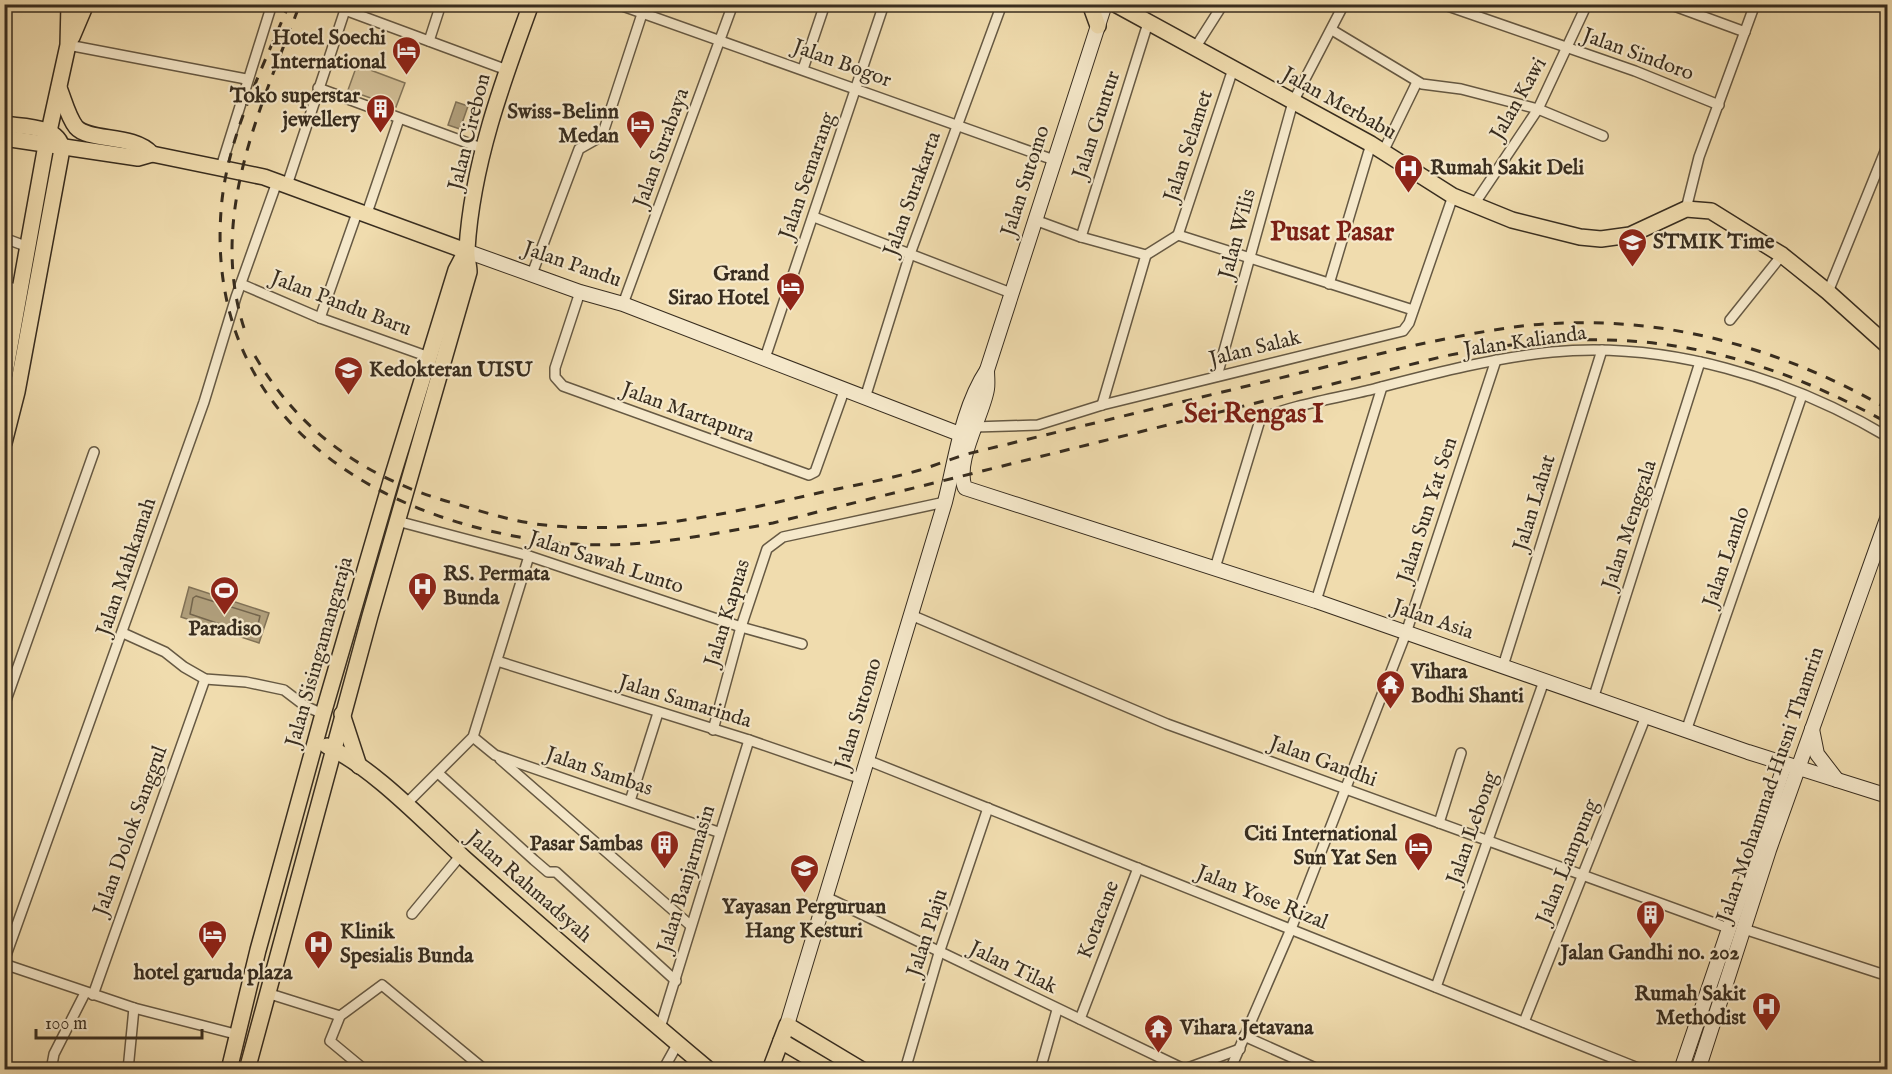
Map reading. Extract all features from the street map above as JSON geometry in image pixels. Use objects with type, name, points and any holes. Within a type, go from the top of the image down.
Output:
[{"type":"main road","points":[[4,379],[47,138],[68,45],[69,4]]},
{"type":"main road","points":[[68,45],[86,4]]},
{"type":"main road","name":"Jalan Cirebon","points":[[469,272],[466,251],[484,149],[507,70],[531,4]]},
{"type":"main road","points":[[1090,4],[1098,26]]},
{"type":"main road","name":"Jalan Sutomo","points":[[771,1070],[788,1025],[945,502],[987,390],[987,370],[1105,4]]},
{"type":"main road","name":"Jalan Merbabu","points":[[1115,4],[1377,148],[1473,206],[1533,227],[1601,239],[1630,235],[1686,209]]},
{"type":"main road","name":"Jalan Pandu","points":[[59,88],[74,123],[81,131],[136,143],[152,154],[221,167],[282,183],[580,292],[623,304],[844,391],[969,434]]},
{"type":"main road","points":[[4,124],[61,141],[62,149],[11,390],[4,443]]},
{"type":"main road","points":[[4,138],[47,138]]},
{"type":"main road","name":"Jalan Pandu","points":[[62,149],[138,158],[152,154]]},
{"type":"main road","points":[[1686,209],[1701,208],[1721,215],[1782,255],[1828,292],[1887,346]]},
{"type":"main road","name":"Jalan Sisingamangaraja","points":[[229,1070],[258,950],[318,742],[323,714],[429,357],[458,266],[466,251]]},
{"type":"main road","name":"Jalan Sisingamangaraja","points":[[247,1070],[342,714],[469,272]]},
{"type":"main road","name":"Jalan Sutomo","points":[[963,485],[969,434]]},
{"type":"main road","name":"Jalan Asia","points":[[963,485],[1316,601],[1593,699],[1887,796]]},
{"type":"main road","name":"Jalan Mohammad Husni Thamrin","points":[[1681,1070],[1728,928],[1791,766],[1812,727],[1887,516]]},
{"type":"main road","points":[[343,649],[359,655]]},
{"type":"main road","points":[[342,714],[359,766]]},
{"type":"main road","points":[[1812,727],[1817,754],[1839,781]]},
{"type":"main road","name":"Jalan Rahmadsyah","points":[[318,742],[334,749],[359,766],[709,1070]]},
{"type":"main road","name":"Jalan Mohammad Husni Thamrin","points":[[1698,1070],[1744,929],[1791,766]]},
{"type":"main road","points":[[1697,1019],[1713,1024]]},
{"type":"main road","points":[[788,1025],[862,1070]]},
{"type":"main road","points":[[782,1041],[830,1070]]},
{"type":"street","points":[[221,167],[246,80],[272,4]]},
{"type":"street","points":[[429,41],[441,4]]},
{"type":"street","name":"Jalan Bogor","points":[[617,4],[1054,160]]},
{"type":"street","name":"Jalan Surabaya","points":[[623,304],[734,4]]},
{"type":"street","points":[[803,69],[825,4]]},
{"type":"street","name":"Jalan Semarang","points":[[765,358],[884,4]]},
{"type":"street","name":"Jalan Surakarta","points":[[865,398],[910,254],[1002,4]]},
{"type":"street","points":[[1195,48],[1223,4]]},
{"type":"street","name":"Jalan Wilis","points":[[1217,376],[1293,102],[1344,4]]},
{"type":"street","name":"Jalan Sindoro","points":[[1442,4],[1568,48],[1719,105]]},
{"type":"street","name":"Jalan Kawi","points":[[1473,206],[1538,110],[1587,4]]},
{"type":"street","points":[[1670,4],[1745,32]]},
{"type":"street","points":[[1686,209],[1699,158],[1755,4]]},
{"type":"street","points":[[346,7],[507,70]]},
{"type":"street","name":"Jalan Mahkamah","points":[[4,962],[204,402],[241,284],[282,183],[346,7]]},
{"type":"street","points":[[532,274],[579,149],[602,136],[642,14]]},
{"type":"street","name":"Jalan Guntur","points":[[1081,237],[1148,23]]},
{"type":"street","points":[[1332,30],[1417,82],[1437,88],[1461,90],[1538,110],[1603,136]]},
{"type":"street","points":[[68,45],[246,80]]},
{"type":"street","name":"Jalan Selamet","points":[[1178,235],[1233,69]]},
{"type":"street","points":[[1329,284],[1377,148],[1417,82]]},
{"type":"street","points":[[318,88],[484,149]]},
{"type":"street","points":[[320,318],[399,119]]},
{"type":"street","points":[[1828,292],[1887,144]]},
{"type":"street","name":"Jalan Salak","points":[[969,434],[1038,425],[1102,405],[1403,332],[1409,323],[1454,196]]},
{"type":"street","points":[[814,217],[1011,293]]},
{"type":"street","points":[[1035,220],[1081,237],[1146,255]]},
{"type":"street","points":[[1102,405],[1146,255],[1178,235],[1413,310]]},
{"type":"street","points":[[4,238],[28,247]]},
{"type":"street","points":[[1730,320],[1782,255]]},
{"type":"street","name":"Jalan Pandu Baru","points":[[241,284],[320,318],[429,357]]},
{"type":"street","points":[[4,285],[21,291]]},
{"type":"street","name":"Jalan Martapura","points":[[580,292],[555,368],[555,377],[563,386],[809,475],[815,472],[844,391]]},
{"type":"street","name":"Jalan Kalianda","points":[[1215,568],[1257,426],[1265,417],[1496,360],[1552,352],[1602,350],[1700,363],[1743,373],[1802,395],[1887,436]]},
{"type":"street","name":"Jalan Lahat","points":[[1503,666],[1602,350]]},
{"type":"street","name":"Jalan Sun Yat Sen","points":[[1230,1070],[1291,929],[1406,633],[1496,360]]},
{"type":"street","name":"Jalan Menggala","points":[[1593,699],[1700,363]]},
{"type":"street","points":[[1316,601],[1382,387]]},
{"type":"street","name":"Jalan Lamlo","points":[[1686,730],[1802,395]]},
{"type":"street","points":[[4,706],[94,452]]},
{"type":"street","name":"Jalan Kapuas","points":[[713,730],[741,627],[767,549],[774,542],[783,537],[945,502]]},
{"type":"street","name":"Jalan Sawah Lunto","points":[[397,521],[529,556],[741,627],[802,644]]},
{"type":"street","points":[[405,805],[473,737],[529,556]]},
{"type":"street","name":"Jalan Gandhi","points":[[911,615],[1167,723],[1344,790],[1582,873],[1728,928]]},
{"type":"street","points":[[123,633],[165,652],[184,667],[205,679],[246,682],[285,690],[304,706],[323,714]]},
{"type":"street","name":"Jalan Samarinda","points":[[498,662],[749,740],[862,779]]},
{"type":"street","name":"Jalan Dolok Sanggul","points":[[51,1070],[54,1054],[89,994],[205,679]]},
{"type":"street","name":"Jalan Lebong","points":[[1436,987],[1544,681]]},
{"type":"street","points":[[630,801],[658,713]]},
{"type":"street","name":"Jalan Lampung","points":[[1524,1022],[1646,716]]},
{"type":"street","name":"Jalan Sambas","points":[[473,737],[495,755],[718,832]]},
{"type":"street","name":"Jalan Banjarmasin","points":[[660,1028],[676,981],[718,832],[749,740]]},
{"type":"street","points":[[1439,823],[1461,753]]},
{"type":"street","points":[[495,755],[690,925]]},
{"type":"street","name":"Jalan Yose Rizal","points":[[867,760],[1643,1070]]},
{"type":"street","points":[[438,773],[548,872],[556,872],[676,981]]},
{"type":"street","name":"Jalan Plaju","points":[[905,1070],[939,953],[988,808]]},
{"type":"street","points":[[412,914],[461,855]]},
{"type":"street","name":"Kotacane","points":[[1080,1019],[1138,868]]},
{"type":"street","name":"Jalan Tilak","points":[[826,897],[1057,1010],[1185,1069],[1240,1049]]},
{"type":"street","points":[[1744,929],[1887,976]]},
{"type":"street","points":[[4,962],[89,994],[238,1035]]},
{"type":"street","points":[[365,1070],[330,1041],[340,1016],[380,986],[385,985],[485,1070]]},
{"type":"street","points":[[267,993],[340,1016]]},
{"type":"street","points":[[128,1070],[134,1008]]},
{"type":"street","points":[[1040,1070],[1057,1010]]},
{"type":"street","points":[[1244,1036],[1320,1070]]},
{"type":"street","points":[[663,1070],[678,1043]]},
{"type":"street","points":[[1612,1070],[1616,1059]]},
{"type":"shaded area","points":[[357,65],[405,83],[396,107],[348,90]]},
{"type":"water","points":[[456,102],[468,106],[460,129],[448,125]]},
{"type":"water","name":"Paradiso","points":[[189,587],[269,613],[259,643],[181,617]]},
{"type":"railway","points":[[289,4],[247,105],[224,184],[221,211],[224,284],[242,348],[273,402],[316,448],[368,484],[428,512],[493,532],[588,545],[641,543],[721,533],[773,523],[1445,356],[1564,340],[1620,340],[1673,346],[1726,356],[1779,373],[1833,395],[1888,423]]},
{"type":"railway","points":[[244,328],[234,286],[232,245],[236,203],[244,163],[256,122],[300,4]]},
{"type":"railway","points":[[255,356],[293,408],[315,430],[364,466],[422,493],[473,509],[536,524],[570,527],[638,526],[738,511],[920,470],[967,454],[1416,345],[1528,325],[1608,323],[1691,333],[1732,343],[1812,371],[1888,409]]},
{"type":"place","name":"Hotel Soechi International","points":[[407,76]]},
{"type":"place","name":"Toko superstar jewellery","points":[[381,134]]},
{"type":"place","name":"Swiss-Belinn Medan","points":[[640,150]]},
{"type":"place","name":"Rumah Sakit Deli","points":[[1409,194]]},
{"type":"place","name":"STMIK Time","points":[[1632,268]]},
{"type":"place","name":"Grand Sirao Hotel","points":[[790,312]]},
{"type":"place","name":"Kedokteran UISU","points":[[348,396]]},
{"type":"place","name":"RS. Permata Bunda","points":[[422,612]]},
{"type":"place","name":"Paradiso","points":[[225,616]]},
{"type":"place","name":"Vihara Bodhi Shanti","points":[[1390,710]]},
{"type":"place","name":"Pasar Sambas","points":[[664,870]]},
{"type":"place","name":"Citi International Sun Yat Sen","points":[[1418,872]]},
{"type":"place","name":"Yayasan Perguruan Hang Kesturi","points":[[804,894]]},
{"type":"place","name":"Jalan Gandhi no. 202","points":[[1650,940]]},
{"type":"place","name":"hotel garuda plaza","points":[[213,960]]},
{"type":"place","name":"Klinik Spesialis Bunda","points":[[319,970]]},
{"type":"place","name":"Rumah Sakit Methodist","points":[[1767,1032]]},
{"type":"place","name":"Vihara Jetavana","points":[[1159,1054]]},
{"type":"district","name":"Pusat Pasar","points":[[1332,233]]},
{"type":"district","name":"Sei Rengas I","points":[[1254,415]]}]
